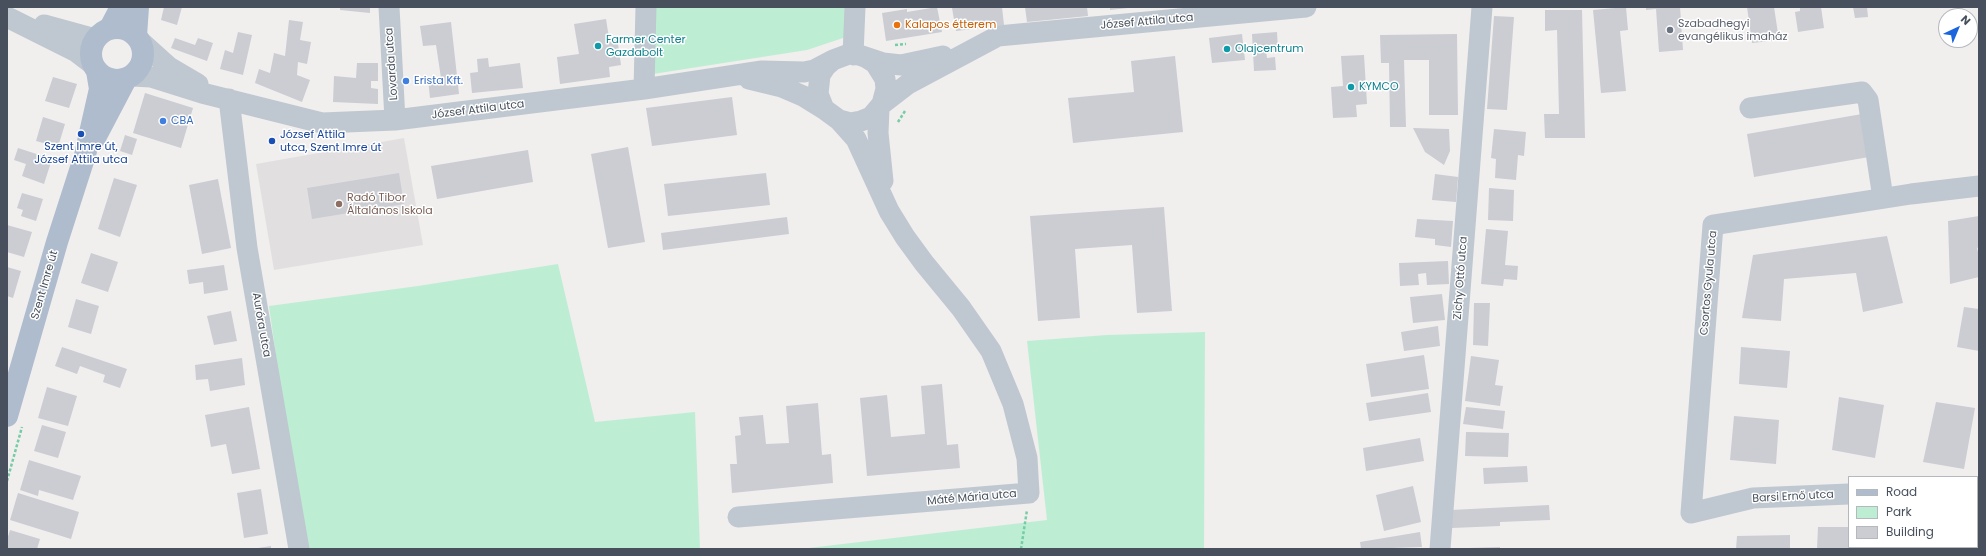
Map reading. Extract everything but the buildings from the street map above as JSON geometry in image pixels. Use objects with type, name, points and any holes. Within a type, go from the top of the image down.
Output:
[{"type":"main road","points":[[103,33],[122,28],[138,38],[143,47],[142,63],[129,77],[110,80],[94,67],[91,48],[121,7]]},
{"type":"main road","points":[[138,7],[138,38]]},
{"type":"main road","name":"Szent Imre út","points":[[7,416],[85,155],[100,89],[94,67]]},
{"type":"main road","name":"Szent Imre út","points":[[85,155],[105,122],[129,77]]},
{"type":"street","name":"Lovarda utca","points":[[389,7],[395,120]]},
{"type":"street","points":[[644,89],[646,7]]},
{"type":"street","points":[[855,7],[860,56],[875,64],[885,79],[886,89],[881,107]]},
{"type":"street","name":"József Attila utca","points":[[129,77],[151,78],[229,100],[322,123],[395,120],[728,78],[762,71],[804,72],[814,70],[841,56],[860,56],[892,65],[916,63],[998,36],[1244,10],[1306,7]]},
{"type":"street","name":"Zichy Ottó utca","points":[[1440,549],[1482,7]]},
{"type":"street","points":[[7,15],[103,33]]},
{"type":"street","points":[[7,15],[75,51],[94,67]]},
{"type":"street","name":"József Attila utca","points":[[138,38],[169,66],[229,100]]},
{"type":"street","name":"József Attila utca","points":[[832,114],[850,122],[861,121],[871,117],[908,84],[988,40]]},
{"type":"street","points":[[832,114],[820,101],[818,86],[820,75],[826,66],[833,60]]},
{"type":"street","points":[[728,78],[759,80],[782,87],[803,96],[832,114]]},
{"type":"street","points":[[1750,108],[1862,92],[1868,100],[1883,198]]},
{"type":"street","name":"Auróra utca","points":[[229,100],[247,248],[299,549]]},
{"type":"street","name":"Máté Mária utca","points":[[881,107],[879,147],[882,178],[889,212]]},
{"type":"street","name":"Máté Mária utca","points":[[738,518],[1029,493],[1028,458],[1014,404],[991,351],[961,308],[924,263],[889,212],[856,139],[832,114]]},
{"type":"street","name":"Csortos Gyula utca","points":[[1691,513],[1713,226],[1883,198],[1979,186]]},
{"type":"street","name":"Barsi Ernő utca","points":[[1691,513],[1753,498],[1848,494]]},
{"type":"path","points":[[1021,549],[1029,493]]},
{"type":"shaded area","name":"Radó Tibor Általános Iskola","points":[[404,138],[423,245],[274,270],[256,164]]},
{"type":"green space","points":[[654,7],[848,7],[846,37],[807,50],[653,74]]},
{"type":"green space","points":[[558,264],[595,422],[695,412],[700,549],[303,549],[269,306],[418,286]]},
{"type":"green space","points":[[1205,332],[1204,549],[800,549],[1047,520],[1027,341],[1107,335]]},
{"type":"place","name":"Kalapos étterem","points":[[897,25]]},
{"type":"place","name":"Szabadhegyi evangélikus imaház","points":[[1670,30]]},
{"type":"place","name":"Farmer Center Gazdabolt","points":[[598,46]]},
{"type":"place","name":"Olajcentrum","points":[[1227,49]]},
{"type":"place","name":"Erista Kft.","points":[[406,81]]},
{"type":"place","name":"KYMCO","points":[[1351,87]]},
{"type":"place","name":"CBA","points":[[163,121]]},
{"type":"place","name":"Szent Imre út, József Attila utca","points":[[81,134]]},
{"type":"place","name":"József Attila utca, Szent Imre út","points":[[272,141]]},
{"type":"place","name":"Radó Tibor Általános Iskola","points":[[339,204]]}]
